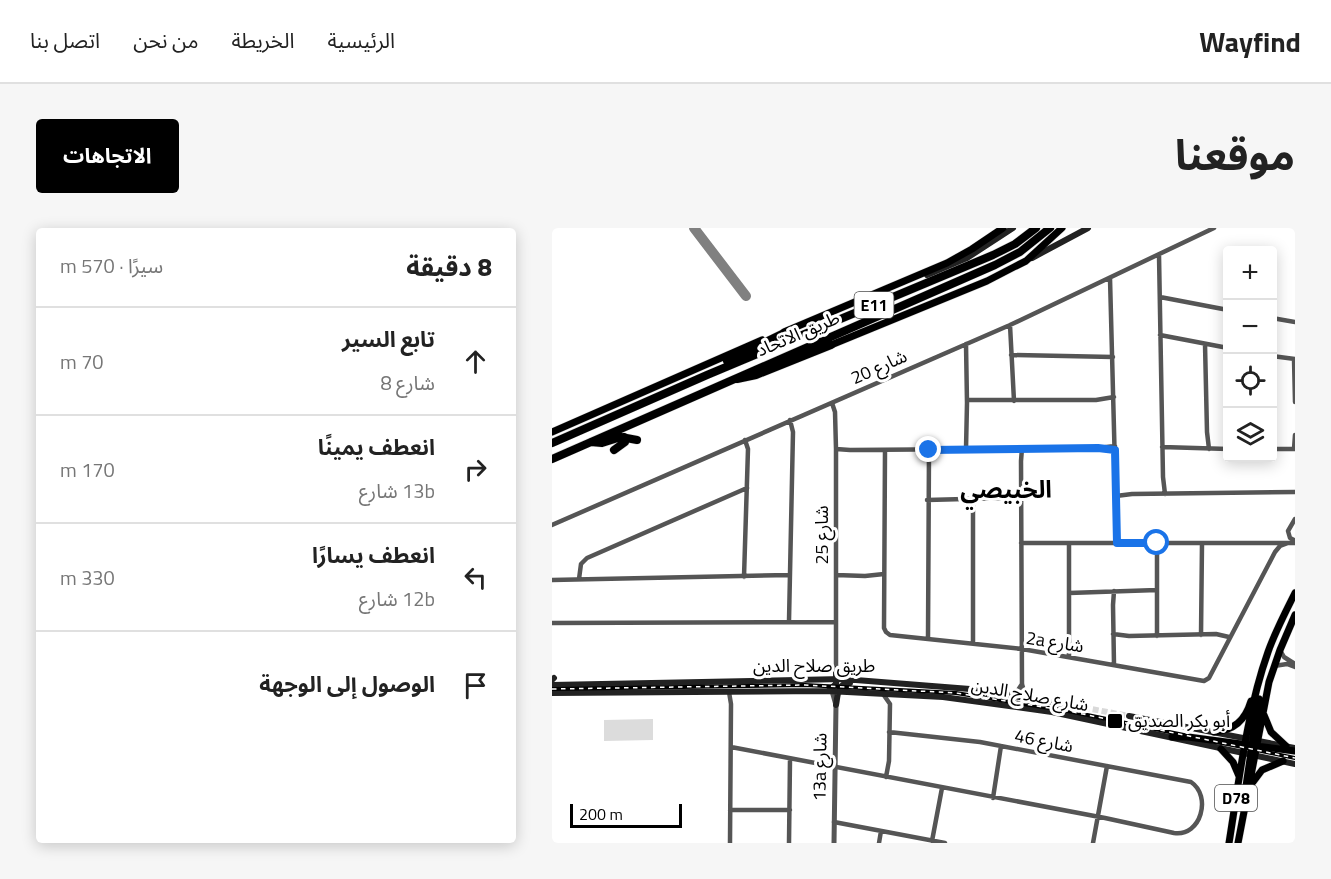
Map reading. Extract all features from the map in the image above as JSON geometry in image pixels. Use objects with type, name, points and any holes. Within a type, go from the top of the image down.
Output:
[{"type":"highway","name":"طريق الاتحاد","points":[[552,443],[993,255],[1015,244],[1036,228]]},
{"type":"highway","name":"طريق الاتحاد","points":[[552,459],[995,265],[1020,252],[1050,228]]},
{"type":"highway","points":[[707,375],[720,365],[788,331]]},
{"type":"highway","points":[[733,378],[750,377],[831,345]]},
{"type":"highway","points":[[590,441],[602,443],[624,437],[637,440]]},
{"type":"highway","points":[[614,450],[624,443],[624,437]]},
{"type":"main road","name":"طريق الاتحاد","points":[[552,432],[761,340],[967,258],[1013,228]]},
{"type":"main road","points":[[1026,261],[1062,228]]},
{"type":"main road","points":[[831,345],[987,280],[1088,228]]},
{"type":"main road","points":[[910,280],[964,254],[1001,229]]},
{"type":"main road","points":[[1214,732],[1226,730],[1241,722],[1247,713],[1272,642],[1295,593]]},
{"type":"main road","name":"D78","points":[[1238,843],[1249,792],[1252,742],[1263,713],[1274,666],[1295,615]]},
{"type":"main road","points":[[836,669],[837,679],[833,691],[836,705]]},
{"type":"main road","points":[[618,677],[624,684]]},
{"type":"main road","name":"طريق صلاح الدين","points":[[553,681],[624,684],[837,679],[951,687],[1010,694],[1075,706]]},
{"type":"main road","points":[[729,692],[730,687],[734,685],[789,684],[800,680]]},
{"type":"main road","points":[[833,691],[847,683],[886,685],[895,682]]},
{"type":"main road","points":[[1252,742],[1258,709],[1259,684]]},
{"type":"main road","name":"طريق صلاح الدين","points":[[552,693],[806,694],[833,691]]},
{"type":"main road","name":"شارع صلاح الدين","points":[[833,691],[965,699],[1009,705],[1295,764]]},
{"type":"main road","points":[[1263,713],[1271,732],[1286,746]]},
{"type":"main road","points":[[1129,716],[1295,749]]},
{"type":"main road","points":[[1172,737],[1188,736],[1252,742],[1295,749]]},
{"type":"main road","name":"D78","points":[[1228,843],[1239,778],[1250,755],[1252,742]]},
{"type":"main road","points":[[1221,749],[1233,762],[1239,778]]},
{"type":"main road","points":[[1245,810],[1245,788],[1250,755]]},
{"type":"main road","points":[[1249,792],[1255,778],[1262,770],[1283,761]]},
{"type":"street","name":"شارع 20","points":[[552,525],[1008,326],[1214,228]]},
{"type":"street","points":[[1156,256],[1160,299],[1163,494]]},
{"type":"street","points":[[1108,279],[1111,289],[1117,543]]},
{"type":"street","points":[[1160,299],[1223,309]]},
{"type":"street","points":[[1277,319],[1295,322]]},
{"type":"street","points":[[1008,326],[1011,335],[1012,401]]},
{"type":"street","points":[[1160,337],[1223,347]]},
{"type":"street","points":[[964,345],[968,402],[967,449]]},
{"type":"street","points":[[1207,345],[1207,449]]},
{"type":"street","points":[[1011,356],[1113,355]]},
{"type":"street","points":[[1277,357],[1294,359],[1295,402]]},
{"type":"street","points":[[1294,377],[1295,371]]},
{"type":"street","points":[[968,402],[1114,399]]},
{"type":"street","name":"شارع 25","points":[[832,403],[835,412],[836,451],[836,669]]},
{"type":"street","points":[[788,421],[792,435],[790,621]]},
{"type":"street","points":[[1277,449],[1294,449],[1295,435]]},
{"type":"street","points":[[743,441],[747,451],[746,578]]},
{"type":"street","points":[[1021,448],[1022,684],[1027,694],[1034,698]]},
{"type":"street","points":[[836,451],[1115,448]]},
{"type":"street","points":[[1162,449],[1223,449]]},
{"type":"street","points":[[836,576],[884,576],[884,450]]},
{"type":"street","points":[[927,450],[927,639]]},
{"type":"street","points":[[581,579],[581,564],[587,558],[732,495],[747,491]]},
{"type":"street","points":[[1116,494],[1295,492]]},
{"type":"street","points":[[927,499],[1021,497]]},
{"type":"street","points":[[971,498],[971,643]]},
{"type":"street","points":[[1293,541],[1288,531],[1295,519]]},
{"type":"street","points":[[1021,543],[1293,541]]},
{"type":"street","points":[[1113,636],[1204,635],[1228,639],[1277,549],[1293,541]]},
{"type":"street","points":[[1066,657],[1069,543]]},
{"type":"street","points":[[1157,543],[1158,636]]},
{"type":"street","points":[[1202,543],[1204,635]]},
{"type":"street","name":"2a شارع","points":[[884,576],[885,630],[892,636],[1022,650],[1198,681],[1206,680],[1210,676],[1228,639]]},
{"type":"street","points":[[552,580],[790,577]]},
{"type":"street","points":[[1069,591],[1157,591]]},
{"type":"street","points":[[1112,591],[1112,665]]},
{"type":"street","points":[[552,623],[836,620]]},
{"type":"street","points":[[1280,650],[1284,657],[1295,665]]},
{"type":"street","points":[[1274,666],[1295,665]]},
{"type":"street","points":[[825,680],[831,677],[836,669],[846,680]]},
{"type":"street","points":[[1010,694],[1018,690],[1022,684]]},
{"type":"street","points":[[729,692],[731,704],[730,843]]},
{"type":"street","points":[[731,704],[740,692]]},
{"type":"street","points":[[880,693],[887,697],[890,704],[888,777]]},
{"type":"street","points":[[890,704],[899,694]]},
{"type":"street","name":"13a شارع","points":[[834,843],[836,705]]},
{"type":"street","name":"شارع 46","points":[[889,732],[1001,746],[1193,783],[1200,792],[1202,800],[1197,822],[1187,832],[1178,834],[1097,818]]},
{"type":"street","points":[[993,798],[1001,746]]},
{"type":"street","points":[[731,749],[1097,818]]},
{"type":"street","points":[[789,843],[790,759]]},
{"type":"street","points":[[1093,843],[1107,766]]},
{"type":"street","points":[[932,841],[942,788]]},
{"type":"street","points":[[730,810],[790,810]]},
{"type":"street","points":[[834,823],[945,843]]},
{"type":"street","points":[[879,843],[881,831]]},
{"type":"shaded area","points":[[653,719],[653,740],[604,741],[604,720]]},
{"type":"taxiway","points":[[694,228],[746,296]]},
{"type":"tunnel","points":[[1075,706],[1129,716]]},
{"type":"railway","points":[[552,689],[805,685],[956,693],[1068,711],[1295,758]]},
{"type":"place","name":"أبو بكر الصديق","points":[[1115,721]]},
{"type":"district","name":"الخبيصي","points":[[1006,490]]},
{"type":"route","points":[[929,450],[1098,448],[1115,450],[1117,543],[1157,543]]}]
